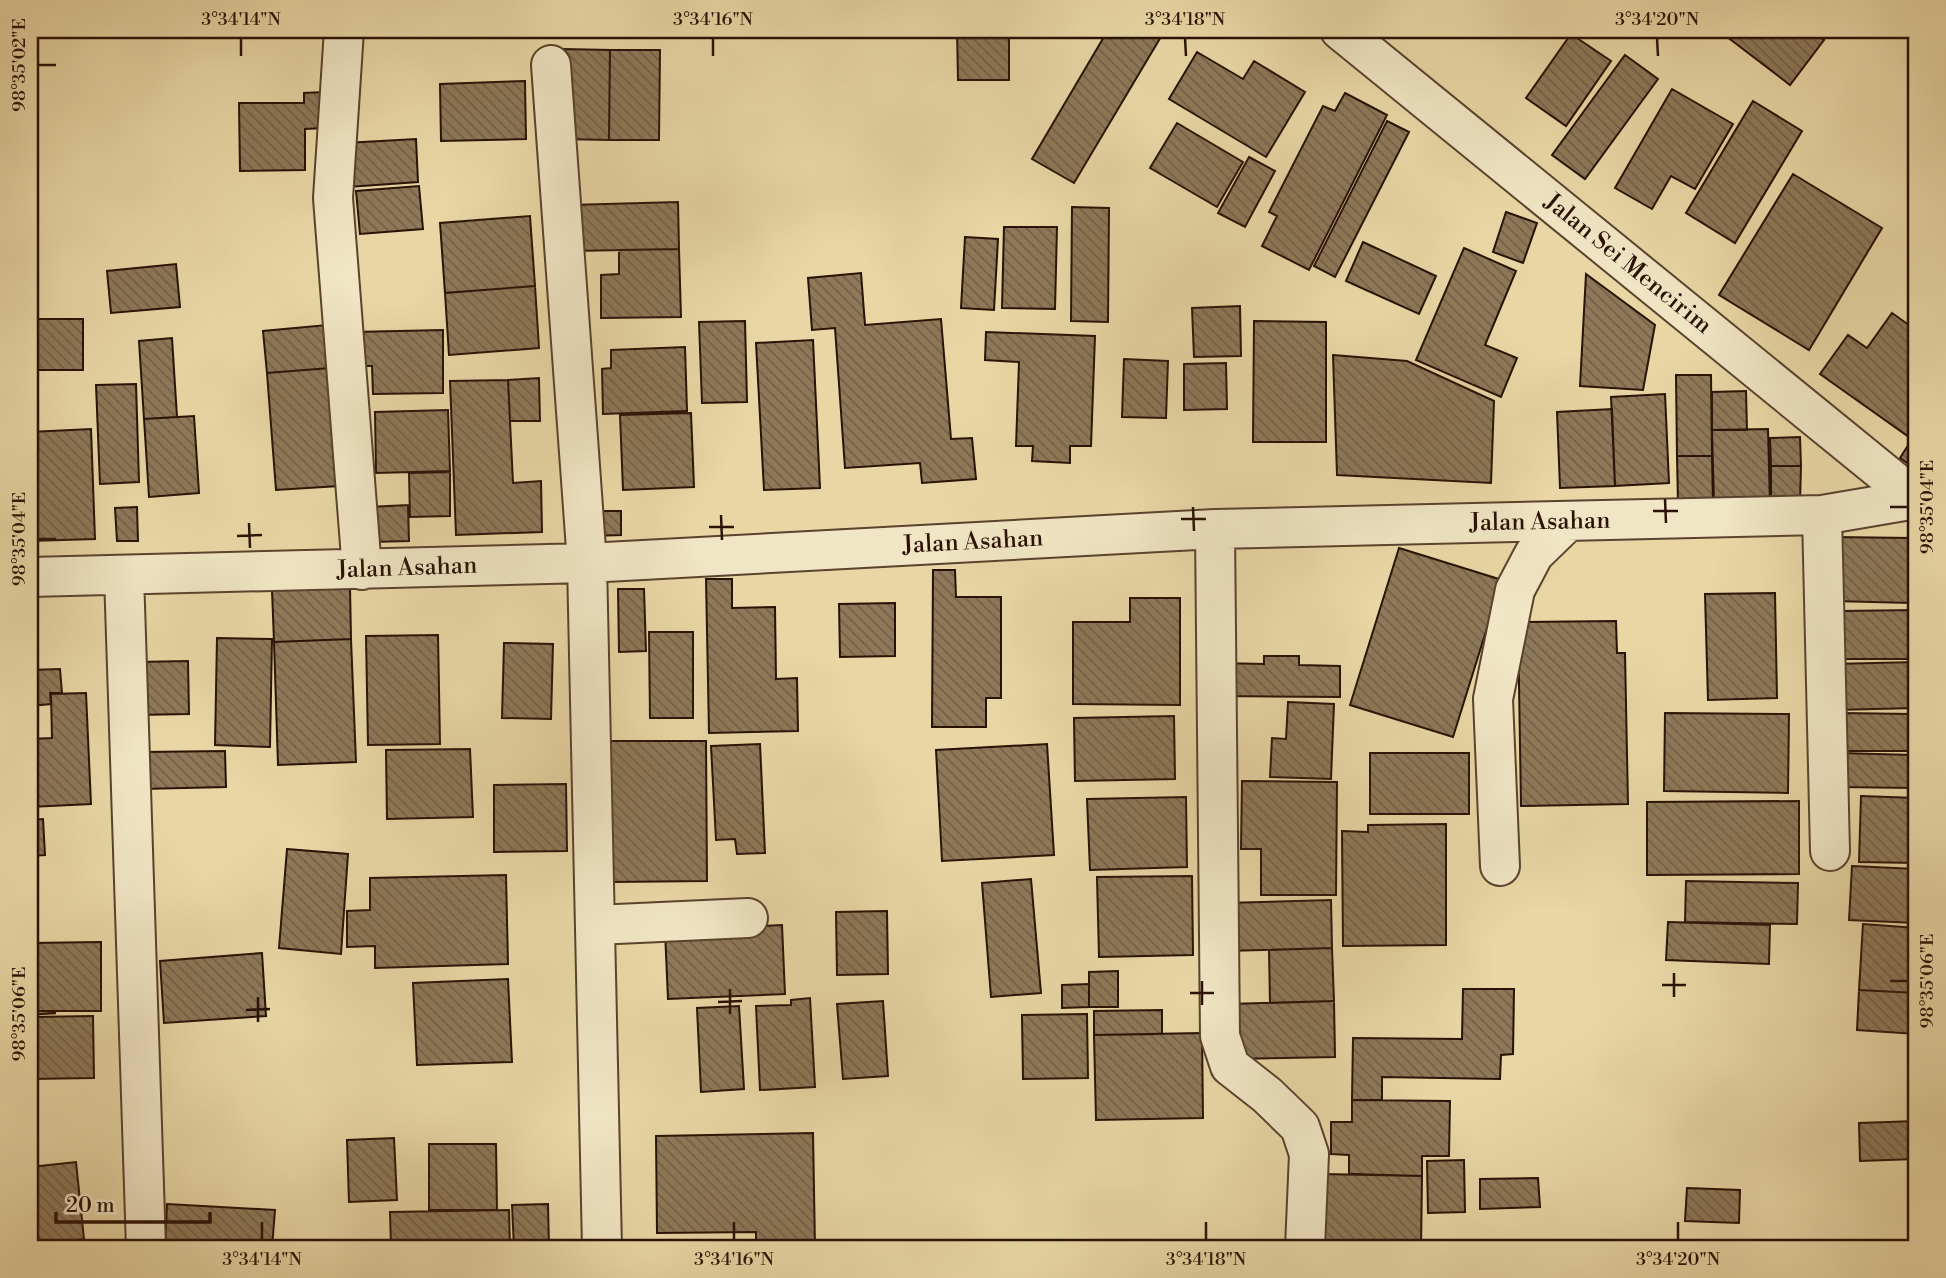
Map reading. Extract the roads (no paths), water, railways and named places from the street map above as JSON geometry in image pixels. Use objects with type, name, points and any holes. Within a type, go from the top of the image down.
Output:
[{"type":"street","points":[[344,30],[333,198],[362,570]]},
{"type":"street","name":"Jalan Sei Mencirim","points":[[1340,30],[1916,499]]},
{"type":"street","points":[[551,65],[587,563],[602,1248]]},
{"type":"street","name":"Jalan Asahan","points":[[30,577],[587,563],[1215,529],[1822,514],[1916,499]]},
{"type":"street","points":[[1822,514],[1830,851]]},
{"type":"street","points":[[1500,866],[1493,699],[1516,590],[1534,554],[1567,522]]},
{"type":"street","points":[[1215,529],[1220,1036],[1230,1066],[1267,1095],[1300,1127],[1309,1154],[1305,1248]]},
{"type":"street","points":[[124,575],[146,1248]]},
{"type":"street","points":[[595,925],[748,918]]}]
